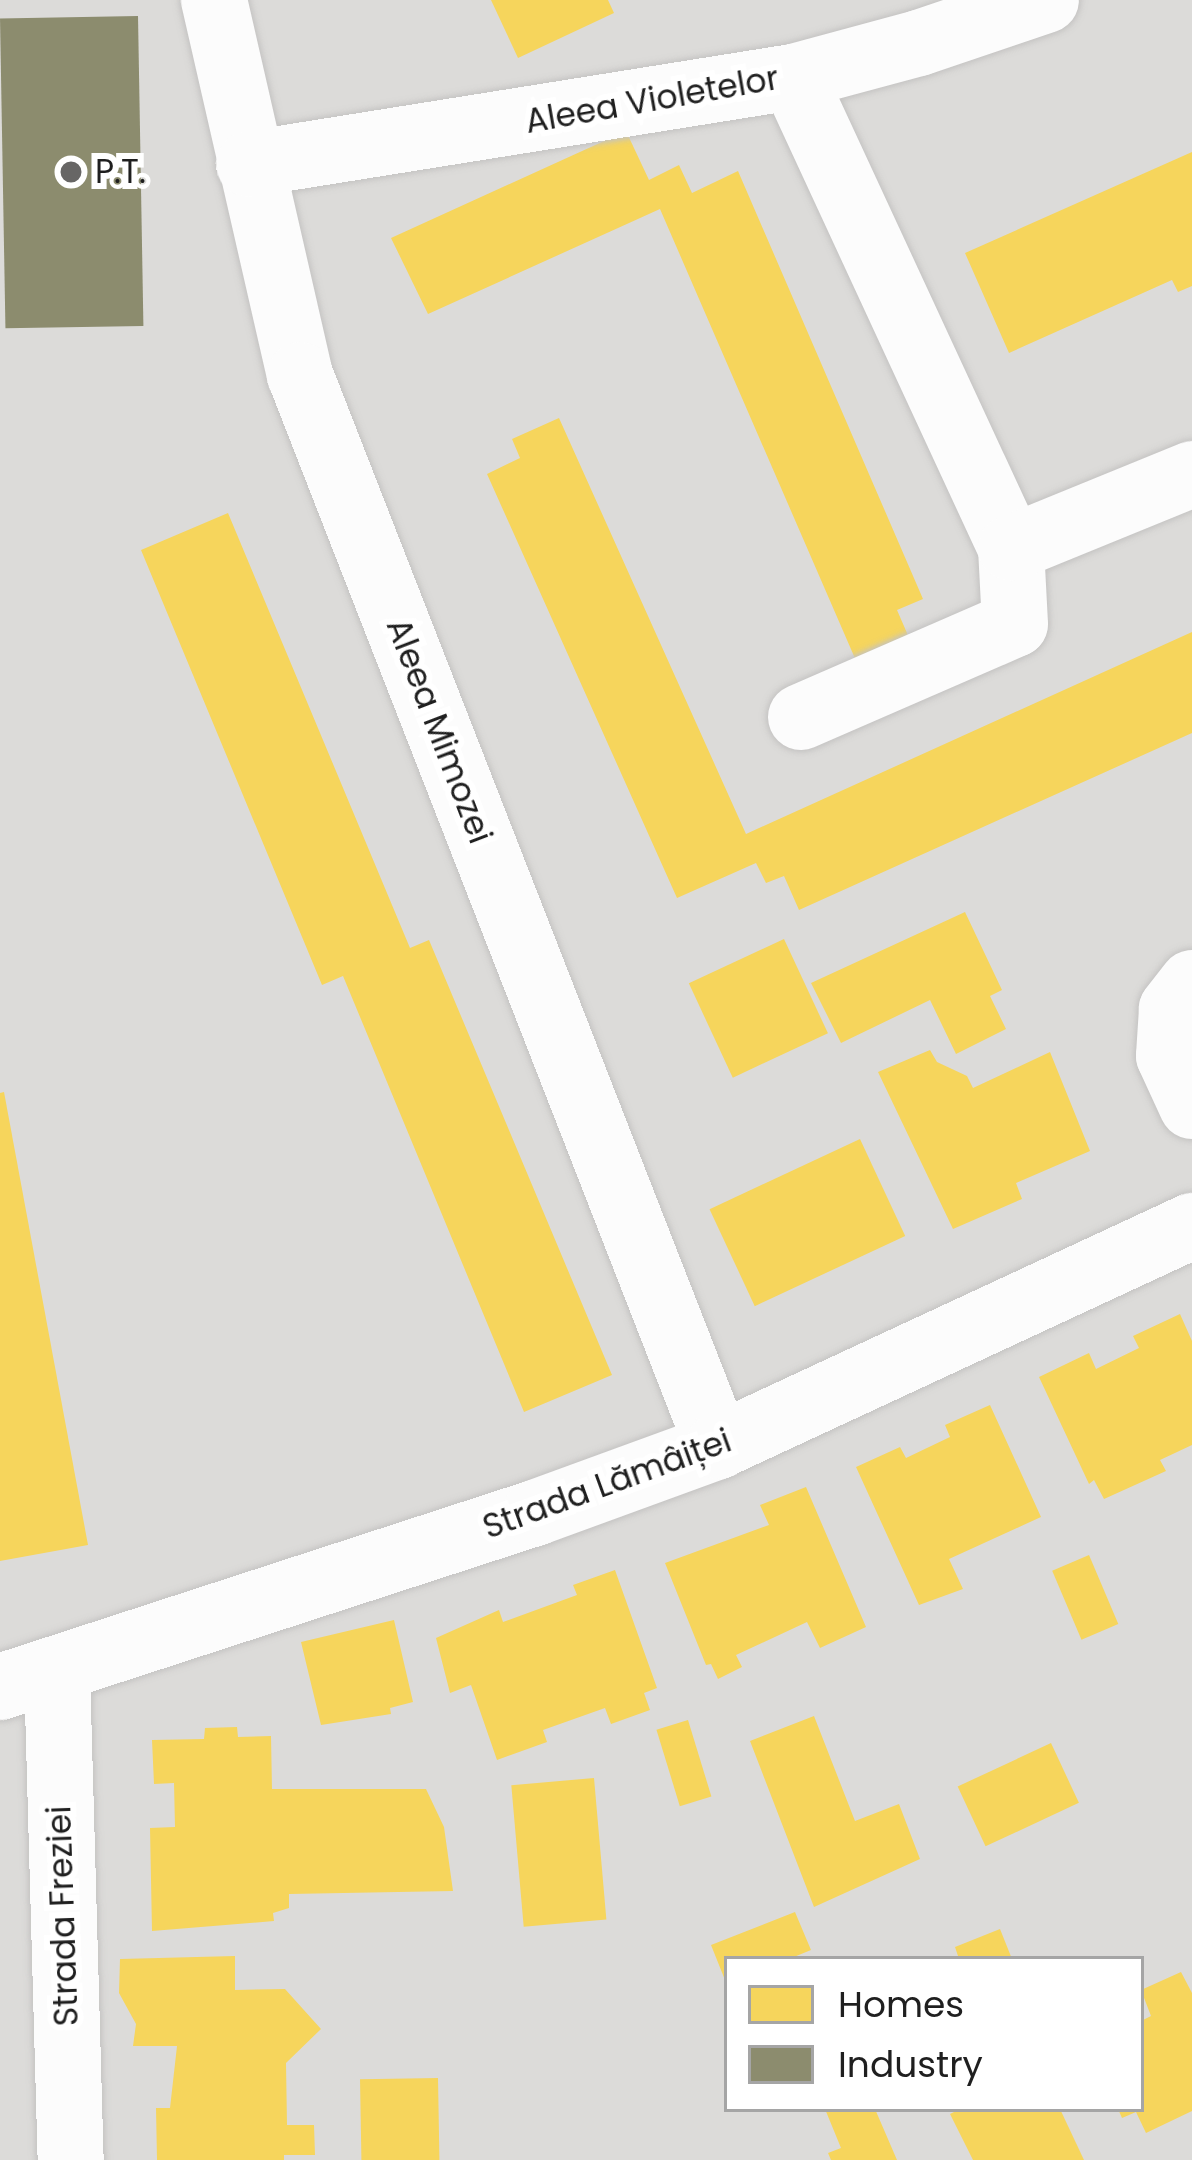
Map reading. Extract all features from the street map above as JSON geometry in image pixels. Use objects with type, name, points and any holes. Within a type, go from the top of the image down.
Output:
[{"type":"street","name":"Aleea Mimozei","points":[[214,0],[300,375],[718,1446]]},
{"type":"street","name":"Aleea Violetelor","points":[[249,164],[793,77],[919,43],[1046,0]]},
{"type":"street","points":[[793,77],[1011,548],[1015,624],[801,717]]},
{"type":"street","points":[[1011,548],[1192,474]]},
{"type":"street","points":[[1192,983],[1172,1009],[1169,1056],[1192,1106]]},
{"type":"street","name":"Strada Lămâiței","points":[[28,1679],[535,1513],[718,1446],[1192,1226]]},
{"type":"street","name":"Strada Freziei","points":[[28,1679],[71,2160]]},
{"type":"shaded area","points":[[0,0],[1192,0],[1192,2160],[0,2160]]},
{"type":"building: Homes","points":[[491,0],[608,0],[614,13],[518,58]]},
{"type":"building: Homes","points":[[626,131],[649,180],[679,165],[692,193],[738,171],[923,599],[897,610],[910,640],[857,663],[660,209],[428,314],[391,238]]},
{"type":"building: Homes","points":[[1192,152],[1192,286],[1178,292],[1172,280],[1009,353],[965,253]]},
{"type":"building: Homes","points":[[559,418],[746,834],[1192,632],[1192,733],[799,910],[784,876],[766,883],[756,863],[677,898],[487,474],[520,458],[512,439]]},
{"type":"building: Homes","points":[[228,513],[410,948],[429,940],[612,1375],[524,1412],[343,976],[322,985],[141,550]]},
{"type":"building: Homes","points":[[965,912],[1002,990],[990,996],[1006,1029],[956,1054],[930,1000],[841,1043],[811,983]]},
{"type":"building: Homes","points":[[784,939],[828,1033],[733,1078],[689,983]]},
{"type":"building: Homes","points":[[930,1050],[937,1062],[967,1076],[973,1088],[1050,1052],[1090,1151],[1016,1183],[1022,1199],[953,1229],[878,1072]]},
{"type":"building: Homes","points":[[4,1092],[88,1545],[0,1561],[0,1093]]},
{"type":"building: Homes","points":[[860,1139],[905,1236],[755,1306],[710,1209]]},
{"type":"building: Homes","points":[[1180,1314],[1192,1341],[1192,1445],[1160,1460],[1166,1471],[1104,1499],[1094,1480],[1089,1484],[1039,1377],[1089,1353],[1096,1369],[1139,1348],[1133,1336]]},
{"type":"building: Homes","points":[[990,1405],[1041,1517],[949,1559],[963,1589],[919,1605],[856,1467],[900,1447],[906,1458],[950,1437],[945,1425]]},
{"type":"building: Homes","points":[[806,1487],[866,1627],[820,1648],[807,1622],[736,1655],[742,1667],[718,1679],[711,1664],[706,1665],[665,1563],[769,1525],[760,1505]]},
{"type":"building: Homes","points":[[1089,1555],[1118,1624],[1081,1640],[1052,1571]]},
{"type":"building: Homes","points":[[615,1570],[657,1688],[644,1693],[650,1710],[611,1724],[605,1708],[543,1730],[547,1742],[497,1760],[471,1685],[450,1693],[436,1638],[499,1610],[503,1622],[577,1595],[573,1585]]},
{"type":"building: Homes","points":[[394,1620],[413,1702],[390,1708],[391,1714],[321,1725],[301,1642]]},
{"type":"building: Homes","points":[[814,1716],[855,1821],[899,1804],[920,1859],[814,1907],[750,1741]]},
{"type":"building: Homes","points":[[688,1720],[711,1797],[680,1806],[656,1730]]},
{"type":"building: Homes","points":[[237,1727],[238,1737],[271,1736],[272,1789],[426,1789],[444,1827],[453,1891],[289,1894],[289,1908],[273,1913],[274,1921],[152,1931],[150,1828],[175,1827],[174,1783],[154,1784],[152,1740],[204,1739],[205,1728]]},
{"type":"building: Homes","points":[[1051,1743],[1079,1803],[986,1846],[958,1787]]},
{"type":"building: Homes","points":[[594,1778],[606,1919],[524,1927],[511,1785]]},
{"type":"building: Homes","points":[[795,1912],[811,1950],[796,1956],[724,1956],[724,1978],[711,1945]]},
{"type":"building: Homes","points":[[1000,1929],[1011,1956],[958,1956],[955,1947]]},
{"type":"building: Homes","points":[[235,1956],[235,1990],[285,1989],[321,2029],[286,2063],[287,2125],[314,2125],[315,2155],[284,2155],[284,2160],[157,2160],[156,2108],[170,2108],[177,2046],[133,2046],[136,2024],[119,1993],[120,1959]]},
{"type":"building: Homes","points":[[1181,1972],[1192,1993],[1192,2111],[1146,2133],[1136,2112],[1144,2112],[1144,2020],[1151,2016],[1144,1989]]},
{"type":"building: Homes","points":[[438,2078],[439,2160],[361,2160],[360,2079]]},
{"type":"building: Homes","points":[[826,2112],[876,2112],[897,2160],[831,2160],[828,2153],[841,2148]]},
{"type":"building: Homes","points":[[1061,2112],[1084,2160],[973,2160],[950,2114]]},
{"type":"building: Industry","name":"P.T.","points":[[138,16],[143,326],[5,328],[0,18]]},
{"type":"place","name":"P.T.","points":[[71,172]]}]
